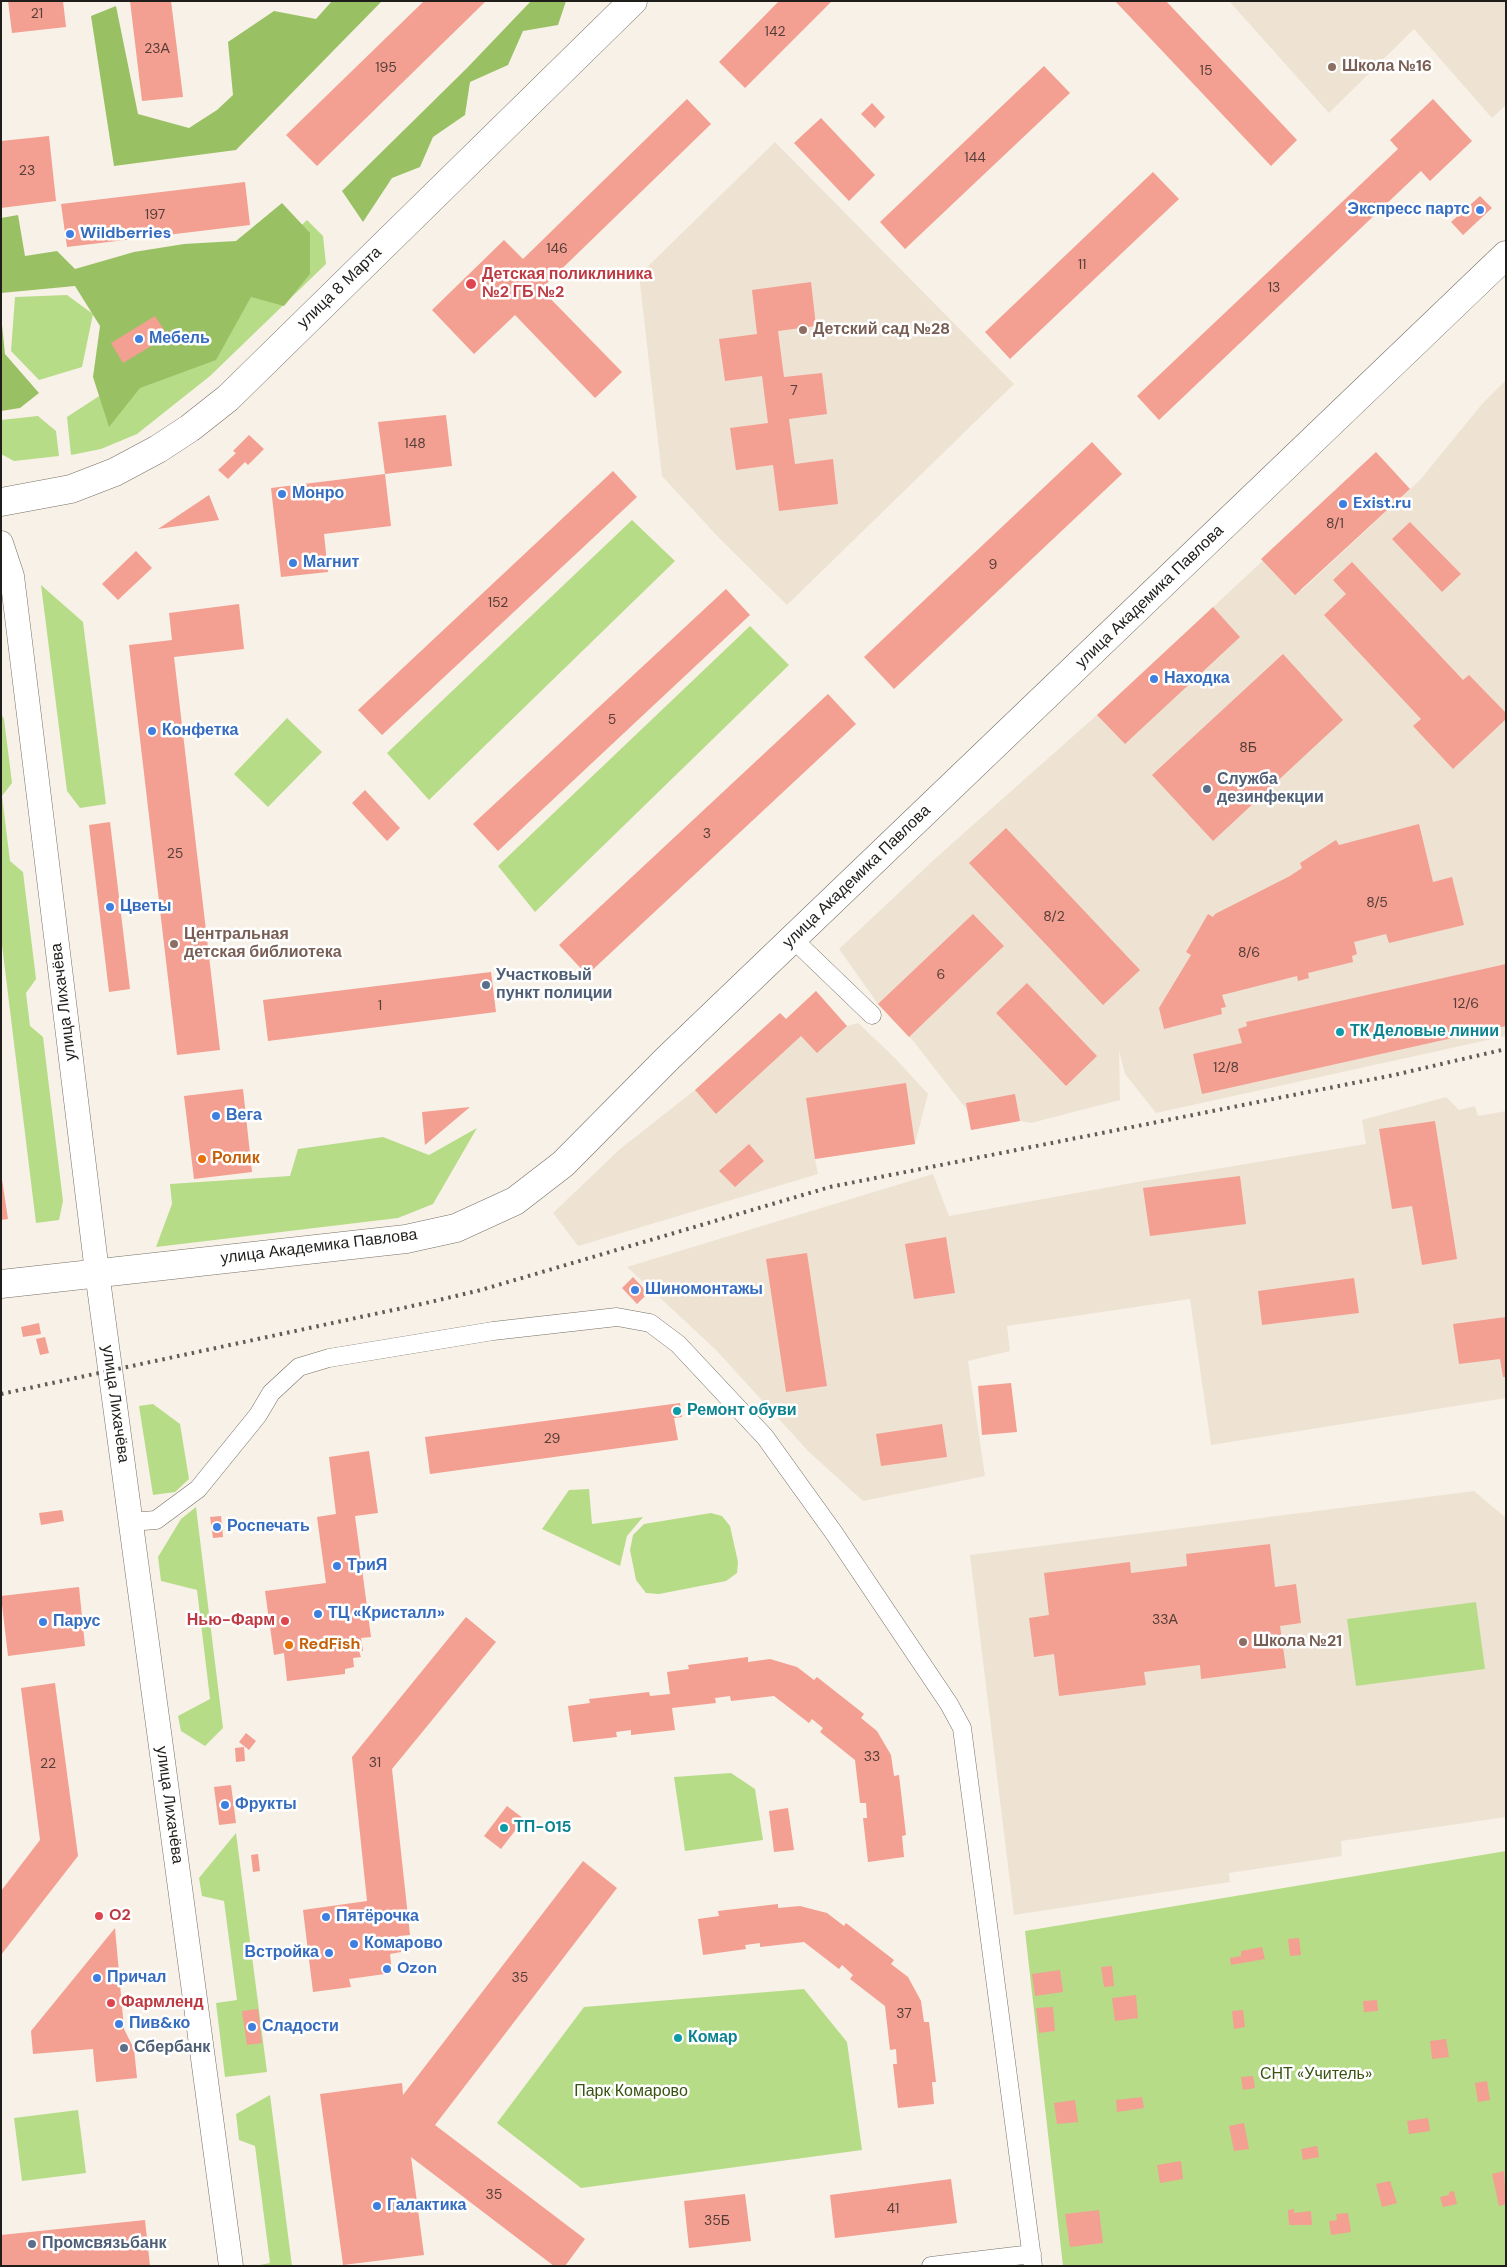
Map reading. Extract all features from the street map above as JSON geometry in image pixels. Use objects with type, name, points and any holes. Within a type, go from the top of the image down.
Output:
[{"type":"main road","name":"улица 8 Марта","points":[[1,502],[71,489],[116,472],[158,449],[190,428],[228,398],[632,1]]},
{"type":"main road","name":"улица Академика Павлова","points":[[1,1284],[406,1239],[456,1228],[515,1201],[563,1164],[640,1086],[1506,255]]},
{"type":"street","name":"улица Лихачёва","points":[[1,543],[12,576],[97,1272],[230,2266]]},
{"type":"street","points":[[793,939],[872,1015]]},
{"type":"street","points":[[130,1522],[156,1520],[198,1490],[258,1415],[271,1393],[299,1367],[329,1358],[493,1332],[617,1317],[650,1323],[678,1344],[765,1437],[834,1533],[949,1704],[962,1728],[1032,2260],[931,2266]]},
{"type":"shaded area","name":"Школа №16","points":[[1229,1],[1506,1],[1506,105],[1492,118],[1414,29],[1329,113]]},
{"type":"shaded area","name":"Детский сад №28","points":[[775,142],[1014,384],[787,605],[719,538],[662,476],[639,275]]},
{"type":"shaded area","points":[[1506,380],[1506,1036],[1156,1113],[1125,1074],[1119,1051],[1120,1100],[1031,1123],[1020,1121],[971,1130],[967,1110],[914,1042],[878,1004],[839,949],[938,856],[1097,715],[1270,554],[1302,590],[1420,480],[1482,404]]},
{"type":"shaded area","points":[[816,991],[847,1026],[858,1023],[895,1058],[928,1094],[915,1144],[815,1159],[818,1174],[578,1246],[553,1213],[620,1149],[695,1090],[780,1013],[786,1019]]},
{"type":"shaded area","points":[[1446,1097],[1459,1110],[1475,1106],[1478,1116],[1506,1111],[1506,1398],[1211,1445],[1190,1299],[1007,1326],[1010,1351],[968,1361],[985,1476],[863,1501],[809,1452],[716,1350],[627,1267],[933,1174],[949,1216],[1366,1144],[1362,1120]]},
{"type":"shaded area","name":"Школа №21","points":[[1474,1491],[1506,1518],[1506,1817],[1341,1841],[1342,1856],[1229,1873],[1230,1882],[1014,1915],[970,1555]]},
{"type":"green space","points":[[332,1],[382,1],[236,150],[114,166],[91,16],[116,6],[138,114],[189,128],[217,110],[233,95],[228,42],[274,11],[316,19]]},
{"type":"green space","points":[[531,1],[566,1],[558,25],[523,31],[508,65],[470,82],[465,115],[433,137],[420,167],[392,178],[363,222],[342,191],[467,68]]},
{"type":"green space","points":[[282,203],[310,233],[310,274],[284,306],[251,297],[216,360],[140,388],[109,427],[93,377],[100,326],[75,286],[1,293],[1,218],[18,215],[25,256],[57,251],[75,269],[134,252],[184,244],[236,241]]},
{"type":"green space","points":[[307,220],[323,236],[326,264],[210,376],[137,434],[101,449],[71,455],[67,417],[174,347]]},
{"type":"green space","points":[[67,295],[93,314],[82,367],[39,380],[11,351],[15,297]]},
{"type":"green space","points":[[1,315],[5,354],[39,393],[20,408],[1,411]]},
{"type":"green space","points":[[38,416],[56,431],[59,456],[14,461],[1,454],[1,420]]},
{"type":"green space","points":[[632,520],[675,561],[429,800],[387,753]]},
{"type":"green space","points":[[41,585],[83,622],[106,804],[80,808],[67,791]]},
{"type":"green space","points":[[750,626],[789,665],[535,912],[498,866]]},
{"type":"green space","points":[[1,713],[4,719],[12,783],[2,796],[10,861],[23,872],[36,979],[26,993],[30,1026],[43,1037],[63,1201],[59,1220],[36,1223],[1,937]]},
{"type":"green space","points":[[287,718],[322,752],[268,807],[234,774]]},
{"type":"green space","points":[[477,1128],[433,1204],[398,1218],[156,1247],[172,1204],[170,1184],[290,1176],[298,1149],[383,1137],[429,1155]]},
{"type":"green space","points":[[153,1404],[180,1424],[189,1479],[175,1492],[153,1495],[139,1406]]},
{"type":"green space","points":[[589,1489],[592,1524],[643,1517],[627,1536],[620,1566],[542,1529],[569,1490]]},
{"type":"green space","points":[[196,1507],[223,1728],[205,1746],[181,1731],[178,1716],[210,1699],[197,1590],[161,1581],[158,1557],[181,1519]]},
{"type":"green space","points":[[711,1513],[722,1516],[730,1526],[738,1562],[737,1573],[726,1581],[659,1594],[646,1593],[636,1580],[630,1550],[633,1535],[644,1524]]},
{"type":"green space","points":[[1476,1602],[1485,1669],[1356,1686],[1347,1619]]},
{"type":"green space","points":[[731,1773],[755,1789],[763,1840],[685,1851],[674,1777]]},
{"type":"green space","points":[[236,1833],[267,2072],[225,2077],[216,2003],[237,2000],[224,1901],[202,1896],[199,1878]]},
{"type":"green space","name":"СНТ «Учитель»","points":[[1506,1851],[1506,2266],[1063,2266],[1025,1931]]},
{"type":"green space","name":"Парк Комарово","points":[[804,1989],[847,2042],[862,2150],[581,2188],[497,2123],[584,2007]]},
{"type":"green space","points":[[270,2095],[292,2266],[255,2266],[270,2263],[255,2146],[239,2140],[236,2114]]},
{"type":"green space","points":[[78,2110],[86,2173],[22,2181],[14,2118]]},
{"type":"building","points":[[8,1],[63,1],[66,27],[12,33]]},
{"type":"building","points":[[130,1],[171,1],[183,97],[142,101]]},
{"type":"building","points":[[424,1],[486,1],[317,166],[286,135]]},
{"type":"building","points":[[779,1],[832,1],[745,88],[719,62]]},
{"type":"building","points":[[1115,1],[1166,1],[1297,140],[1271,166]]},
{"type":"building","points":[[1044,66],[1070,93],[905,249],[880,222]]},
{"type":"building","points":[[687,99],[711,124],[541,289],[622,372],[595,398],[515,315],[474,354],[432,310],[504,240],[523,259]]},
{"type":"building","points":[[1433,99],[1472,141],[1430,181],[1421,171],[1159,420],[1137,396],[1398,149],[1390,140]]},
{"type":"building","points":[[872,103],[885,117],[875,128],[861,114]]},
{"type":"building","points":[[821,118],[875,175],[849,201],[794,143]]},
{"type":"building","points":[[49,136],[56,201],[1,208],[1,141]]},
{"type":"building","points":[[1153,172],[1179,199],[1010,359],[985,332]]},
{"type":"building","points":[[245,182],[250,225],[67,247],[61,204]]},
{"type":"building","points":[[1480,196],[1492,208],[1463,235],[1451,222]]},
{"type":"building","points":[[811,282],[816,326],[778,331],[784,377],[822,373],[827,414],[789,419],[795,464],[833,459],[838,504],[779,511],[773,465],[736,470],[730,428],[768,423],[762,376],[725,381],[719,339],[757,334],[752,290]]},
{"type":"building","name":"Мебель","points":[[155,316],[168,336],[123,363],[111,343]]},
{"type":"building","points":[[446,415],[452,466],[385,474],[378,422]]},
{"type":"building","points":[[249,435],[264,449],[248,465],[245,462],[228,479],[218,470],[236,453],[233,451]]},
{"type":"building","points":[[1092,442],[1122,474],[894,689],[864,657]]},
{"type":"building","points":[[1376,452],[1410,489],[1295,595],[1261,559]]},
{"type":"building","points":[[613,471],[637,497],[382,735],[358,710]]},
{"type":"building","points":[[385,474],[391,526],[324,534],[328,572],[281,577],[271,488]]},
{"type":"building","points":[[209,495],[219,520],[158,529]]},
{"type":"building","points":[[1410,522],[1461,574],[1442,592],[1392,539]]},
{"type":"building","points":[[136,551],[152,568],[118,600],[102,584]]},
{"type":"building","points":[[1352,562],[1463,680],[1469,675],[1506,713],[1506,719],[1453,769],[1413,726],[1421,719],[1324,615],[1346,594],[1333,580]]},
{"type":"building","points":[[726,589],[750,615],[498,851],[473,824]]},
{"type":"building","points":[[239,604],[244,649],[174,657],[220,1050],[177,1055],[129,645],[172,640],[169,613]]},
{"type":"building","points":[[1213,607],[1240,637],[1125,744],[1097,715]]},
{"type":"building","points":[[1283,654],[1343,720],[1213,841],[1152,775]]},
{"type":"building","points":[[828,694],[856,724],[587,975],[559,945]]},
{"type":"building","points":[[365,790],[400,828],[387,841],[352,803]]},
{"type":"building","name":"Цветы","points":[[110,822],[130,989],[109,992],[89,825]]},
{"type":"building","points":[[1419,824],[1433,882],[1452,877],[1464,925],[1389,943],[1386,934],[1354,942],[1357,954],[1352,956],[1353,962],[1308,973],[1309,978],[1298,981],[1297,976],[1222,995],[1226,1007],[1221,1008],[1222,1014],[1164,1029],[1159,1008],[1191,955],[1186,952],[1208,914],[1213,917],[1215,914],[1290,876],[1302,868],[1300,863],[1336,840],[1339,845]]},
{"type":"building","points":[[1006,828],[1140,970],[1103,1005],[969,863]]},
{"type":"building","points":[[973,914],[1004,946],[909,1037],[878,1004]]},
{"type":"building","points":[[1506,964],[1506,1026],[1202,1094],[1193,1054],[1242,1043],[1238,1029],[1247,1026],[1246,1022]]},
{"type":"building","points":[[491,972],[496,1012],[268,1041],[263,1000]]},
{"type":"building","points":[[1027,983],[1097,1056],[1066,1086],[996,1013]]},
{"type":"building","points":[[816,991],[847,1026],[817,1053],[801,1036],[716,1114],[695,1090],[780,1013],[786,1019]]},
{"type":"building","points":[[906,1083],[915,1144],[815,1159],[806,1098]]},
{"type":"building","name":"Вега","points":[[243,1089],[252,1172],[194,1179],[184,1096]]},
{"type":"building","points":[[1015,1094],[1020,1121],[971,1130],[966,1103]]},
{"type":"building","points":[[470,1107],[425,1145],[422,1112]]},
{"type":"building","points":[[1435,1121],[1457,1259],[1422,1265],[1412,1206],[1392,1209],[1379,1129]]},
{"type":"building","points":[[749,1144],[764,1161],[735,1187],[719,1171]]},
{"type":"building","points":[[1,1173],[8,1219],[1,1220]]},
{"type":"building","points":[[1240,1176],[1246,1224],[1150,1236],[1143,1188]]},
{"type":"building","points":[[946,1237],[955,1293],[914,1299],[905,1244]]},
{"type":"building","points":[[807,1253],[827,1386],[786,1392],[766,1259]]},
{"type":"building","name":"Шиномонтажы","points":[[633,1277],[648,1293],[637,1304],[622,1288]]},
{"type":"building","points":[[1354,1278],[1359,1313],[1262,1325],[1258,1291]]},
{"type":"building","points":[[1506,1317],[1506,1377],[1503,1377],[1500,1359],[1459,1364],[1453,1324]]},
{"type":"building","points":[[39,1323],[41,1334],[23,1337],[21,1327]]},
{"type":"building","points":[[45,1337],[49,1353],[40,1355],[36,1339]]},
{"type":"building","points":[[1011,1383],[1017,1432],[982,1435],[978,1386]]},
{"type":"building","points":[[680,1403],[682,1417],[674,1418],[678,1440],[430,1474],[425,1437]]},
{"type":"building","points":[[942,1424],[947,1457],[881,1466],[876,1434]]},
{"type":"building","name":"ТЦ «Кристалл»","points":[[369,1451],[378,1513],[355,1516],[371,1637],[361,1638],[363,1651],[359,1651],[361,1657],[353,1658],[354,1667],[345,1669],[345,1674],[287,1681],[284,1653],[274,1655],[265,1591],[326,1583],[317,1517],[336,1514],[329,1457]]},
{"type":"building","points":[[62,1510],[64,1521],[41,1525],[39,1513]]},
{"type":"building","name":"Роспечать","points":[[221,1516],[223,1537],[213,1538],[210,1517]]},
{"type":"building","points":[[1270,1544],[1275,1587],[1296,1584],[1301,1623],[1280,1626],[1286,1668],[1201,1679],[1200,1665],[1144,1672],[1146,1685],[1059,1696],[1054,1654],[1034,1657],[1029,1618],[1049,1615],[1044,1573],[1130,1562],[1131,1573],[1187,1566],[1186,1554]]},
{"type":"building","name":"Парус","points":[[79,1587],[85,1646],[8,1656],[1,1596]]},
{"type":"building","points":[[466,1617],[496,1642],[392,1769],[410,1935],[399,1936],[401,1952],[390,1954],[392,1973],[349,1979],[351,1987],[313,1992],[303,1910],[367,1901],[352,1757]]},
{"type":"building","points":[[748,1657],[748,1662],[770,1659],[797,1667],[814,1680],[817,1677],[864,1714],[861,1718],[877,1731],[891,1755],[894,1776],[899,1775],[906,1835],[902,1836],[904,1857],[868,1862],[863,1818],[867,1818],[866,1803],[860,1803],[855,1760],[820,1732],[823,1728],[812,1719],[809,1723],[774,1696],[731,1701],[730,1696],[715,1698],[716,1703],[672,1708],[675,1730],[631,1735],[631,1730],[616,1732],[617,1737],[573,1742],[568,1706],[590,1703],[589,1699],[649,1692],[650,1696],[670,1694],[667,1672],[689,1669],[688,1665]]},
{"type":"building","points":[[55,1683],[78,1856],[1,1955],[1,1891],[40,1840],[21,1688]]},
{"type":"building","points":[[246,1733],[256,1741],[249,1750],[239,1742]]},
{"type":"building","points":[[244,1747],[245,1761],[236,1762],[235,1748]]},
{"type":"building","name":"Фрукты","points":[[231,1785],[236,1823],[219,1825],[214,1787]]},
{"type":"building","name":"ТП-015","points":[[507,1806],[524,1819],[501,1849],[484,1836]]},
{"type":"building","points":[[788,1808],[794,1850],[774,1852],[769,1811]]},
{"type":"building","points":[[258,1854],[260,1871],[253,1872],[251,1855]]},
{"type":"building","points":[[583,1861],[617,1888],[435,2125],[585,2239],[565,2266],[554,2266],[411,2157],[424,2255],[343,2265],[320,2094],[402,2083],[403,2095]]},
{"type":"building","points":[[778,1904],[778,1908],[800,1906],[827,1913],[844,1926],[846,1923],[894,1960],[891,1964],[908,1977],[921,2001],[924,2022],[929,2022],[936,2082],[932,2082],[934,2104],[898,2108],[893,2064],[897,2064],[896,2049],[890,2050],[885,2006],[850,1979],[853,1975],[842,1965],[839,1969],[804,1942],[760,1947],[760,1943],[745,1945],[746,1949],[703,1955],[698,1919],[719,1916],[718,1911]]},
{"type":"building","name":"Причал","points":[[115,1928],[124,2029],[134,2049],[137,2078],[96,2082],[93,2049],[33,2054],[31,2031]]},
{"type":"building","points":[[1299,1938],[1301,1955],[1290,1956],[1288,1939]]},
{"type":"building","points":[[1262,1947],[1265,1959],[1231,1965],[1230,1958],[1241,1956],[1241,1951]]},
{"type":"building","points":[[1112,1966],[1114,1986],[1104,1987],[1101,1967]]},
{"type":"building","points":[[1060,1970],[1063,1992],[1035,1996],[1032,1974]]},
{"type":"building","points":[[1136,1995],[1138,2018],[1115,2021],[1112,1998]]},
{"type":"building","points":[[1377,2000],[1378,2011],[1364,2012],[1363,2001]]},
{"type":"building","points":[[1053,2007],[1055,2031],[1039,2033],[1036,2008]]},
{"type":"building","name":"Сладости","points":[[258,2009],[262,2043],[247,2045],[242,2011]]},
{"type":"building","points":[[1243,2010],[1245,2027],[1234,2029],[1232,2011]]},
{"type":"building","points":[[1446,2039],[1449,2057],[1432,2059],[1430,2041]]},
{"type":"building","points":[[1253,2076],[1255,2088],[1243,2090],[1241,2077]]},
{"type":"building","points":[[1487,2081],[1490,2100],[1478,2102],[1475,2083]]},
{"type":"building","points":[[1142,2097],[1144,2108],[1117,2112],[1116,2100]]},
{"type":"building","points":[[1075,2100],[1078,2122],[1057,2124],[1054,2103]]},
{"type":"building","points":[[1428,2118],[1430,2131],[1409,2134],[1407,2121]]},
{"type":"building","points":[[1244,2123],[1249,2149],[1234,2151],[1229,2126]]},
{"type":"building","points":[[1317,2146],[1319,2157],[1303,2160],[1301,2149]]},
{"type":"building","points":[[1181,2161],[1183,2179],[1160,2183],[1157,2165]]},
{"type":"building","points":[[1504,2171],[1506,2204],[1499,2206],[1492,2174]]},
{"type":"building","points":[[951,2179],[957,2223],[835,2238],[830,2195]]},
{"type":"building","points":[[1390,2181],[1397,2203],[1382,2207],[1376,2184]]},
{"type":"building","points":[[1454,2191],[1457,2204],[1443,2207],[1440,2197],[1449,2195],[1449,2192]]},
{"type":"building","points":[[745,2194],[751,2241],[689,2248],[684,2201]]},
{"type":"building","points":[[1294,2209],[1294,2213],[1311,2211],[1312,2225],[1289,2225],[1288,2210]]},
{"type":"building","points":[[1099,2210],[1103,2243],[1070,2247],[1065,2214]]},
{"type":"building","points":[[1348,2213],[1351,2232],[1331,2235],[1329,2221],[1337,2220],[1336,2214]]},
{"type":"building","points":[[145,2220],[150,2266],[1,2266],[1,2235]]},
{"type":"railway","points":[[1,1394],[481,1290],[830,1187],[1394,1075],[1506,1049]]},
{"type":"place","name":"Школа №16","points":[[1332,67]]},
{"type":"place","name":"Экспресс партс","points":[[1480,210]]},
{"type":"place","name":"Wildberries","points":[[70,234]]},
{"type":"place","name":"Детская поликлиника №2 ГБ №2","points":[[471,284]]},
{"type":"place","name":"Детский сад №28","points":[[803,330]]},
{"type":"place","name":"Мебель","points":[[139,339]]},
{"type":"place","name":"Монро","points":[[282,494]]},
{"type":"place","name":"Exist.ru","points":[[1343,504]]},
{"type":"place","name":"Магнит","points":[[293,563]]},
{"type":"place","name":"Находка","points":[[1154,679]]},
{"type":"place","name":"Конфетка","points":[[152,731]]},
{"type":"place","name":"Служба дезинфекции","points":[[1207,789]]},
{"type":"place","name":"Цветы","points":[[110,907]]},
{"type":"place","name":"Центральная детская библиотека","points":[[174,944]]},
{"type":"place","name":"Участковый пункт полиции","points":[[486,985]]},
{"type":"place","name":"ТК Деловые линии","points":[[1340,1032]]},
{"type":"place","name":"Вега","points":[[216,1116]]},
{"type":"place","name":"Ролик","points":[[202,1159]]},
{"type":"place","name":"Шиномонтажы","points":[[635,1290]]},
{"type":"place","name":"Ремонт обуви","points":[[677,1411]]},
{"type":"place","name":"Роспечать","points":[[217,1527]]},
{"type":"place","name":"ТриЯ","points":[[337,1566]]},
{"type":"place","name":"ТЦ «Кристалл»","points":[[318,1614]]},
{"type":"place","name":"Нью-Фарм","points":[[285,1621]]},
{"type":"place","name":"Парус","points":[[43,1622]]},
{"type":"place","name":"Школа №21","points":[[1243,1642]]},
{"type":"place","name":"RedFish","points":[[289,1645]]},
{"type":"place","name":"Фрукты","points":[[225,1805]]},
{"type":"place","name":"ТП-015","points":[[504,1828]]},
{"type":"place","name":"O2","points":[[99,1916]]},
{"type":"place","name":"Пятёрочка","points":[[326,1917]]},
{"type":"place","name":"Комарово","points":[[354,1944]]},
{"type":"place","name":"Встройка","points":[[329,1953]]},
{"type":"place","name":"Ozon","points":[[387,1969]]},
{"type":"place","name":"Причал","points":[[97,1978]]},
{"type":"place","name":"Фармленд","points":[[111,2003]]},
{"type":"place","name":"Пив&ко","points":[[119,2024]]},
{"type":"place","name":"Сладости","points":[[252,2027]]},
{"type":"place","name":"Комар","points":[[678,2038]]},
{"type":"place","name":"Сбербанк","points":[[124,2048]]},
{"type":"place","name":"Галактика","points":[[377,2206]]},
{"type":"place","name":"Промсвязьбанк","points":[[32,2244]]}]
